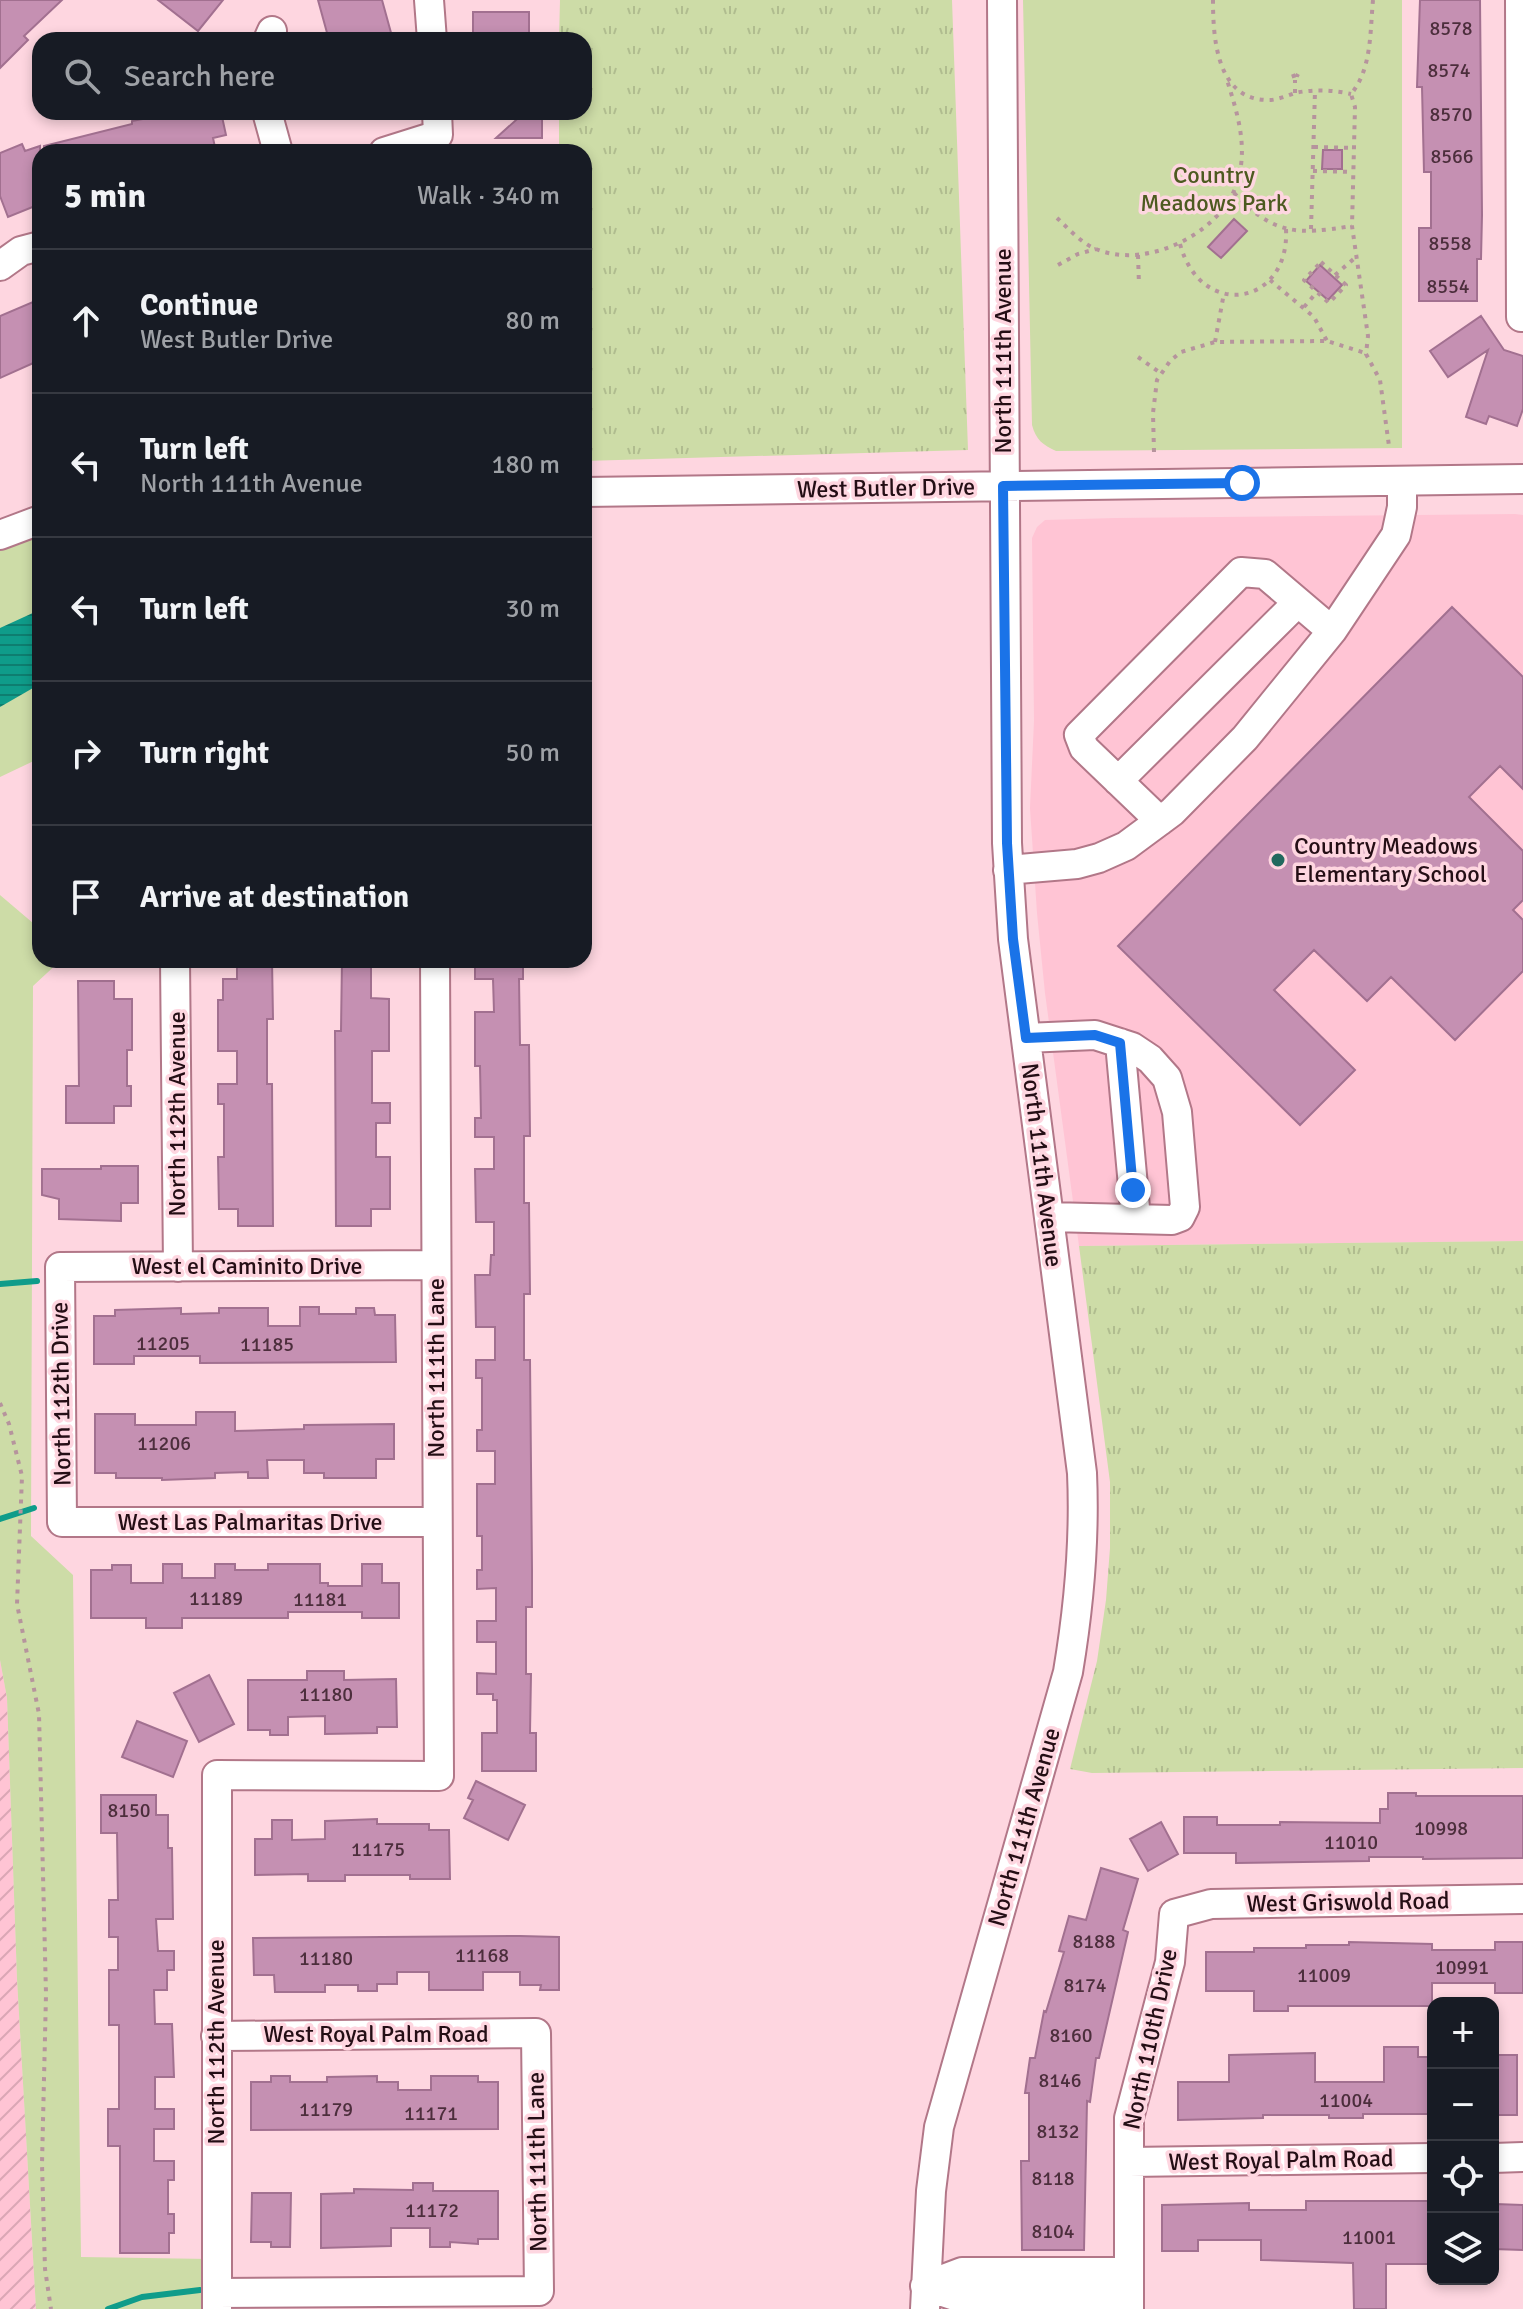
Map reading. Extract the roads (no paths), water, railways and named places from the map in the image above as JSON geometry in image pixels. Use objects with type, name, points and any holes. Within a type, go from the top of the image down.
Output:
[{"type":"street","points":[[429,0],[431,32]]},
{"type":"street","name":"North 111th Avenue","points":[[925,2297],[931,2191],[939,2127],[1068,1672],[1076,1626],[1082,1541],[1082,1473],[1013,939],[1008,870],[1002,0]]},
{"type":"street","points":[[1520,0],[1522,317]]},
{"type":"street","points":[[269,120],[276,144]]},
{"type":"street","points":[[399,144],[438,124]]},
{"type":"street","points":[[0,266],[21,251],[32,248]]},
{"type":"street","name":"West Butler Drive","points":[[592,492],[1523,479]]},
{"type":"street","points":[[1008,870],[1077,864],[1126,846],[1160,821],[1245,738],[1332,631],[1396,535],[1402,507],[1402,482]]},
{"type":"street","points":[[0,535],[32,523]]},
{"type":"street","points":[[1160,821],[1084,748],[1079,735],[1241,572],[1265,574],[1332,631]]},
{"type":"street","points":[[1118,781],[1298,602]]},
{"type":"street","name":"North 112th Avenue","points":[[175,968],[178,1267]]},
{"type":"street","name":"North 111th Lane","points":[[217,1775],[439,1776],[435,968]]},
{"type":"street","points":[[1026,1038],[1095,1035],[1132,1047],[1150,1059],[1167,1078],[1177,1112],[1185,1207],[1180,1217],[1172,1220],[1049,1217]]},
{"type":"street","points":[[1120,1043],[1136,1219]]},
{"type":"street","name":"West el Caminito Drive","points":[[60,1267],[435,1265]]},
{"type":"street","name":"North 112th Drive","points":[[60,1267],[62,1522]]},
{"type":"street","name":"West Las Palmaritas Drive","points":[[62,1522],[437,1522]]},
{"type":"street","name":"North 112th Avenue","points":[[217,1775],[217,2301]]},
{"type":"street","name":"West Griswold Road","points":[[1174,1914],[1211,1904],[1523,1899]]},
{"type":"street","name":"North 110th Drive","points":[[1129,2293],[1129,2118],[1170,1962],[1174,1914]]},
{"type":"street","name":"North 111th Lane","points":[[217,2301],[539,2291],[536,2033]]},
{"type":"street","name":"West Royal Palm Road","points":[[216,2036],[536,2033]]},
{"type":"street","points":[[1499,2158],[1523,2157]]},
{"type":"street","name":"West Royal Palm Road","points":[[1129,2162],[1427,2158]]},
{"type":"street","points":[[925,2297],[964,2299],[1129,2293]]},
{"type":"waterway","points":[[0,1284],[37,1281]]},
{"type":"waterway","points":[[0,1519],[34,1508]]},
{"type":"waterway","points":[[108,2309],[142,2297],[200,2290]]},
{"type":"place","name":"Country Meadows Elementary School","points":[[1278,860]]},
{"type":"park label","name":"Country Meadows Park","points":[[1214,189]]}]
